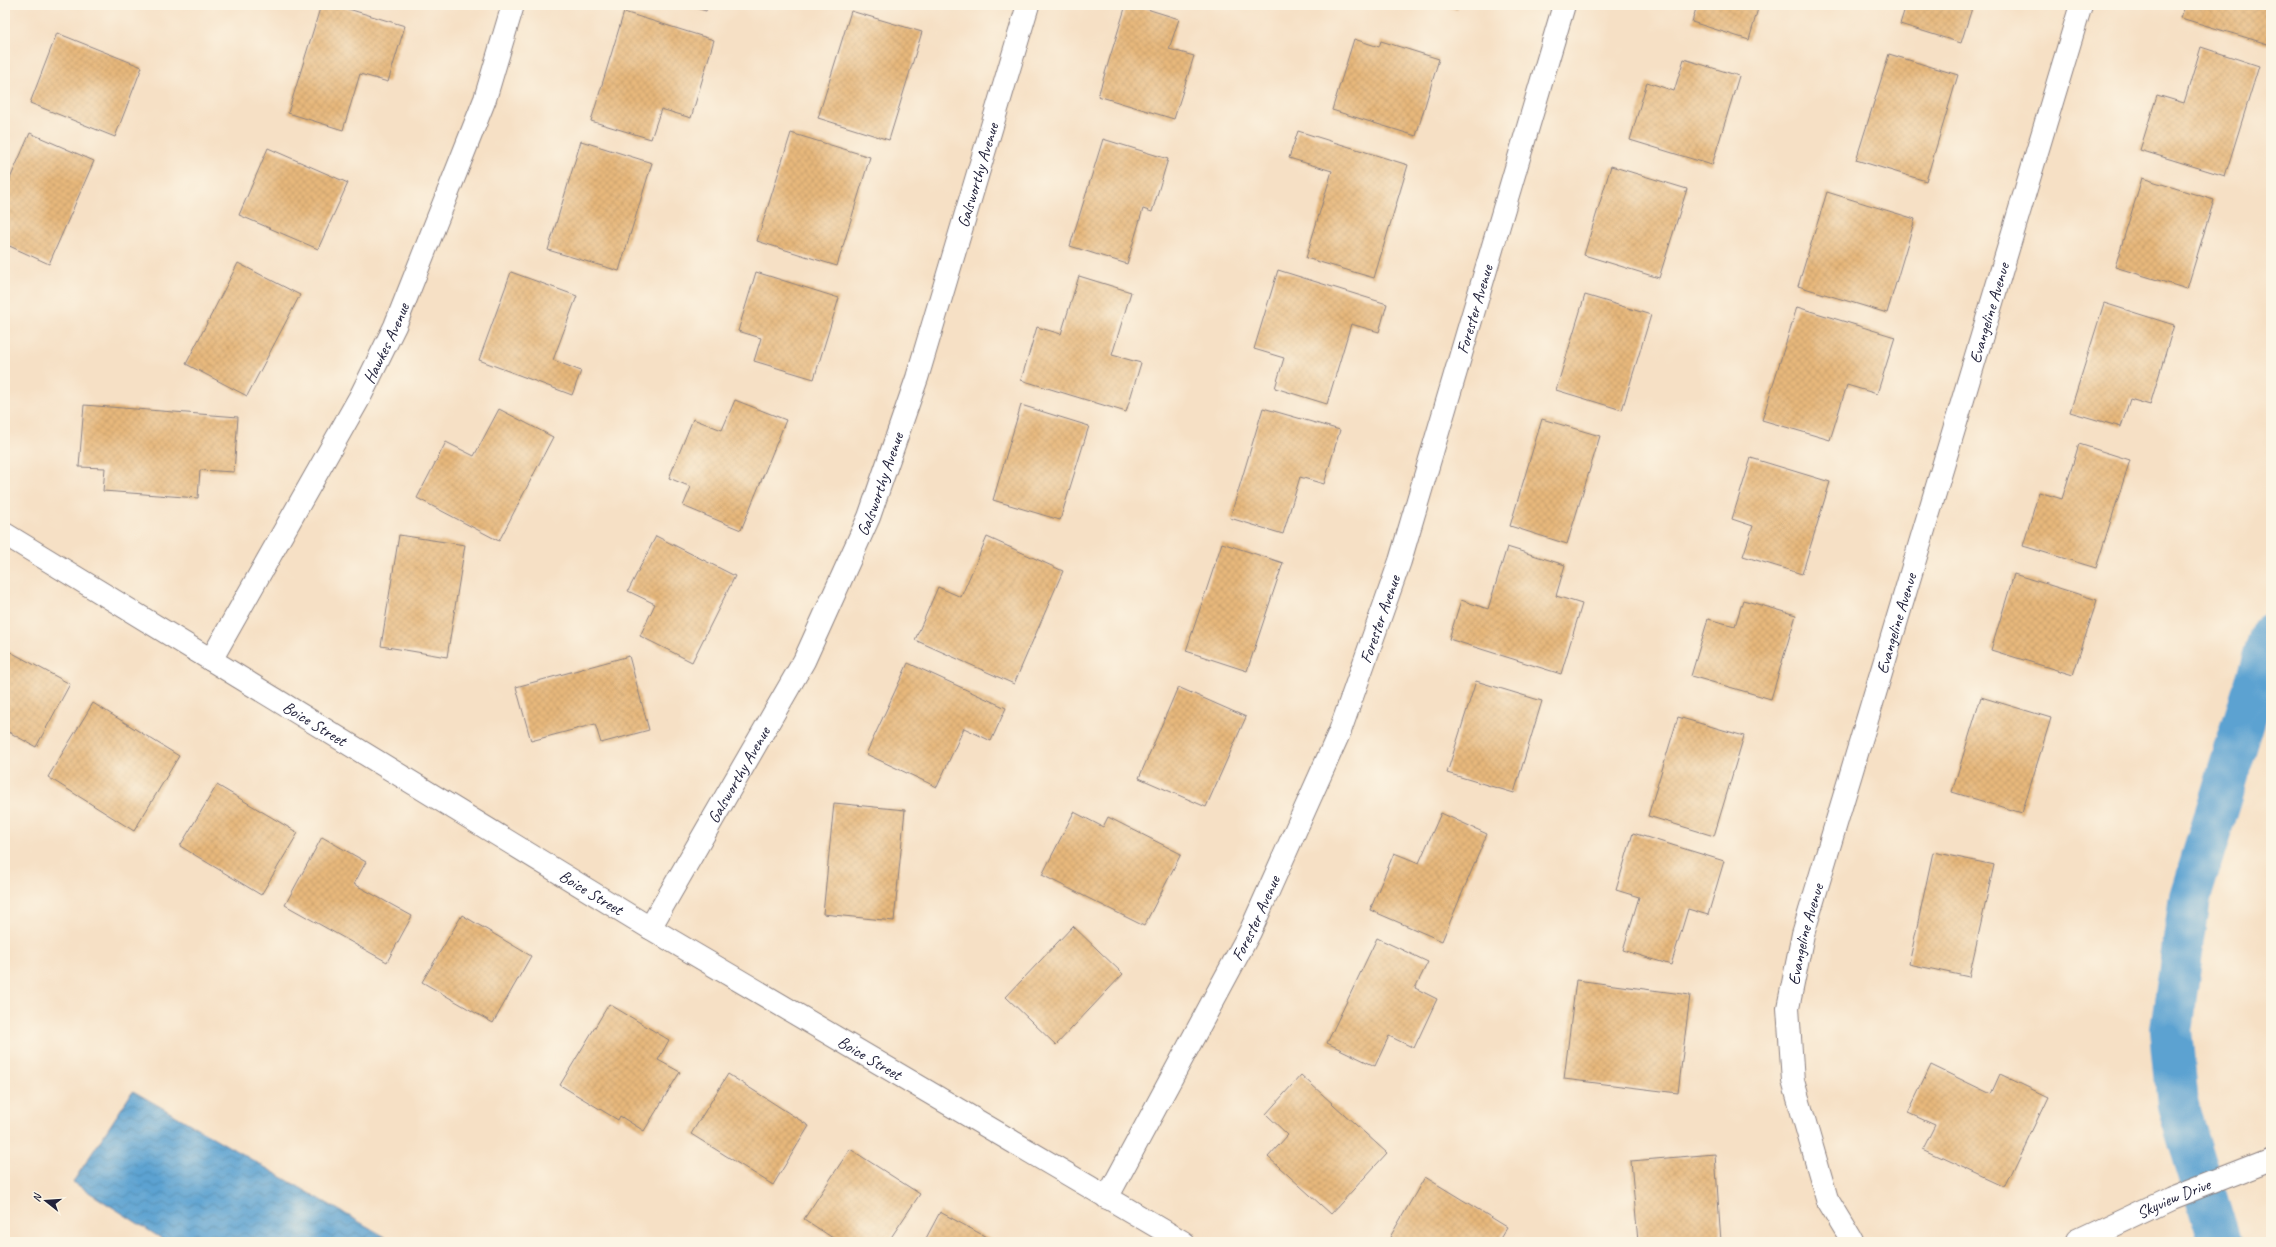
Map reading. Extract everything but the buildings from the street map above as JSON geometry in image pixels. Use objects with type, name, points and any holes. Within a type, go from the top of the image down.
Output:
[{"type":"street","name":"Hawkes Avenue","points":[[211,660],[360,397],[395,326],[485,99],[513,5]]},
{"type":"street","name":"Galsworthy Avenue","points":[[650,928],[804,660],[869,517],[917,378],[1028,5]]},
{"type":"street","name":"Forester Avenue","points":[[1107,1198],[1250,932],[1340,731],[1400,561],[1564,5]]},
{"type":"street","name":"Evangeline Avenue","points":[[1854,1242],[1827,1199],[1793,1081],[1788,1008],[1803,934],[2081,5]]},
{"type":"street","name":"Boice Street","points":[[5,534],[650,928],[1183,1242]]},
{"type":"street","name":"Skyview Drive","points":[[2078,1242],[2171,1198],[2271,1159]]},
{"type":"water","points":[[133,1091],[394,1242],[167,1242],[73,1182]]},
{"type":"waterway","points":[[2220,1242],[2178,1106],[2171,1030],[2190,897],[2271,633]]}]
